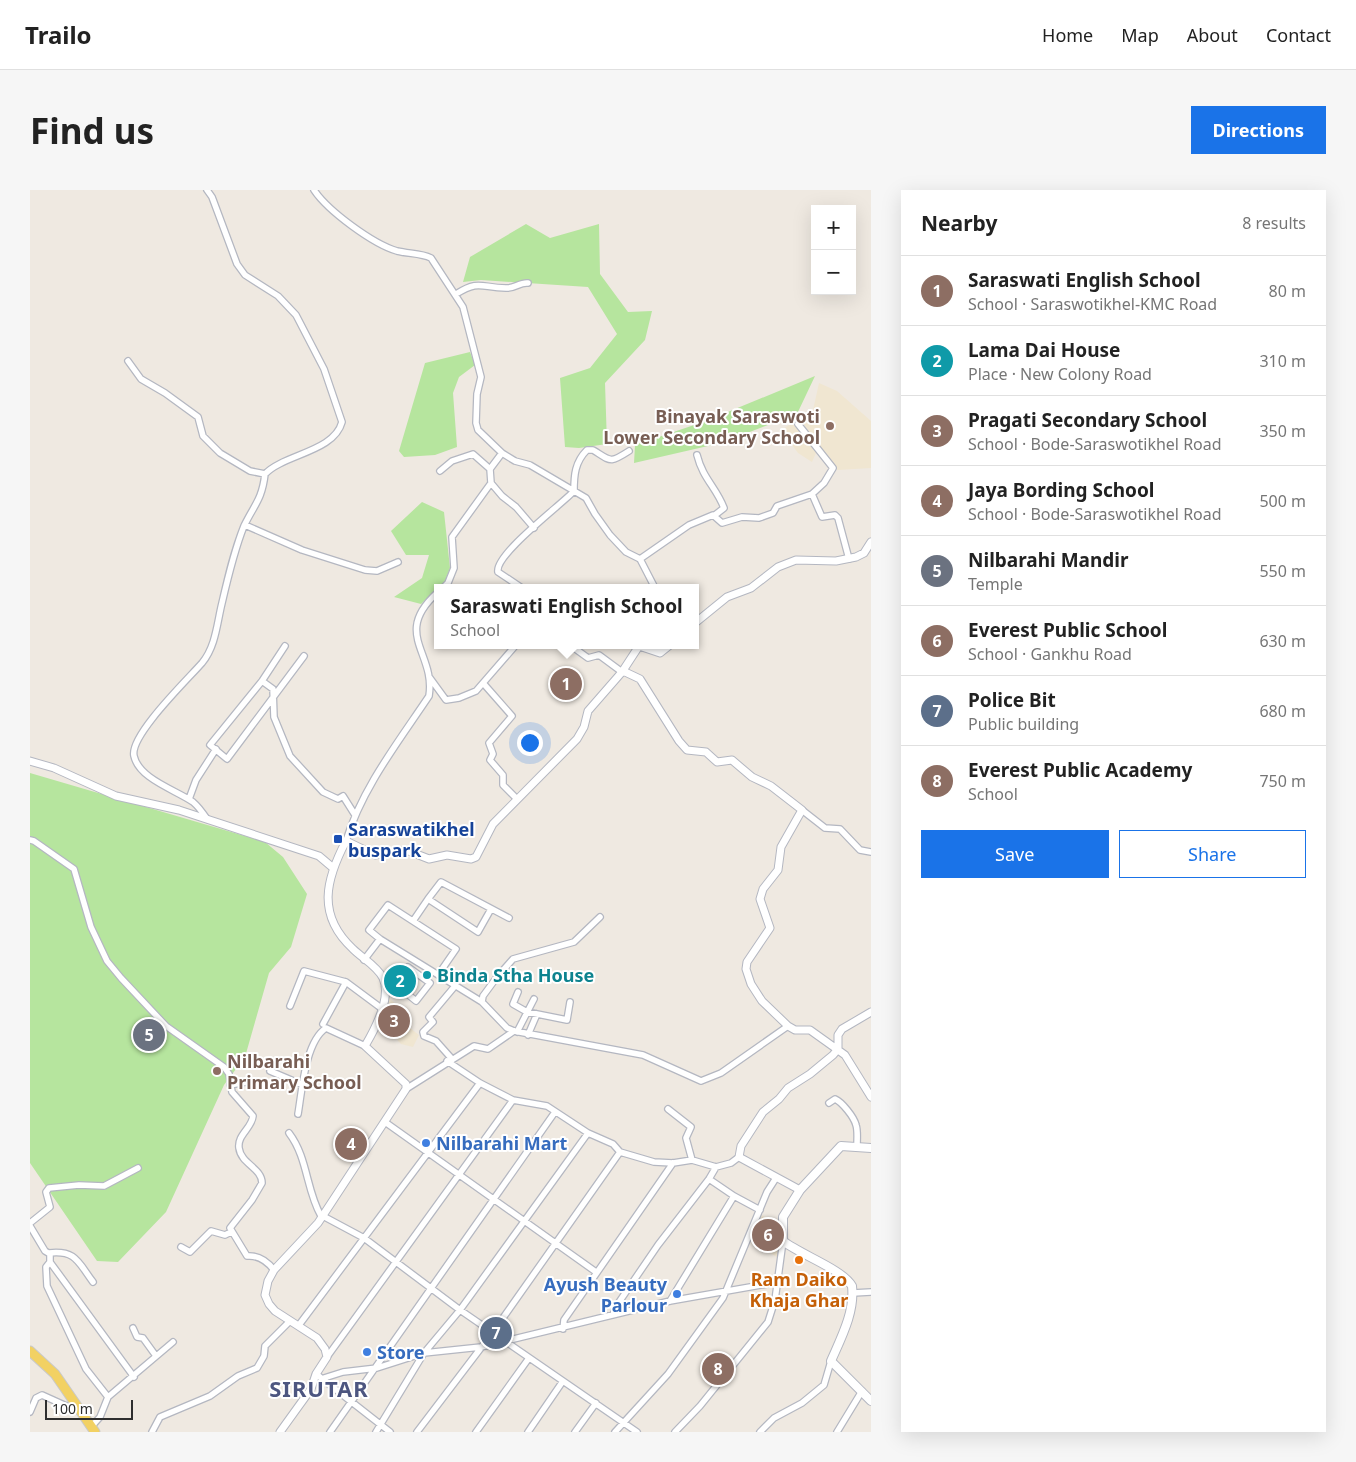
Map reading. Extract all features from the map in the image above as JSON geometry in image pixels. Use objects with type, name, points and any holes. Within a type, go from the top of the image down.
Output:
[{"type":"main road","points":[[871,1148],[841,1146],[800,1190],[783,1217],[783,1241],[811,1259],[826,1265],[850,1282],[853,1293],[842,1336],[831,1361],[871,1402]]},
{"type":"main road","points":[[30,1351],[48,1366],[93,1429]]},
{"type":"street","points":[[128,361],[141,379],[198,416],[203,436],[220,453],[250,471],[265,474],[278,465],[313,450],[340,430],[342,422],[324,369],[296,315],[278,296],[245,275],[237,264],[212,196],[207,190]]},
{"type":"street","points":[[314,190],[322,202],[337,215],[385,246],[397,251],[431,258],[463,306],[481,377],[477,394],[476,423],[483,436],[502,453],[515,461],[530,465],[586,498],[595,514],[626,552],[640,559],[653,584]]},
{"type":"street","points":[[456,294],[469,286],[490,285],[507,289],[528,283]]},
{"type":"street","points":[[715,515],[722,523],[742,516],[759,518],[773,513],[777,506],[812,494],[824,483],[833,468],[798,424]]},
{"type":"street","points":[[517,584],[497,569],[499,563],[574,491],[574,472],[578,462],[587,450],[593,450],[604,460],[610,460],[629,452]]},
{"type":"street","points":[[447,584],[454,568],[452,536],[491,483],[490,469],[502,453]]},
{"type":"street","points":[[440,471],[452,461],[474,454],[490,469]]},
{"type":"street","points":[[640,559],[689,525],[715,515],[724,508],[720,498],[705,479],[697,455]]},
{"type":"street","points":[[207,819],[201,810],[189,799],[164,787],[140,768],[134,756],[134,747],[160,708],[203,661],[213,643],[229,573],[245,525],[262,495],[265,474]]},
{"type":"street","points":[[491,483],[534,528]]},
{"type":"street","points":[[812,494],[822,517],[836,515],[838,518],[849,559]]},
{"type":"street","points":[[245,525],[302,550],[365,570],[377,571],[398,562]]},
{"type":"street","points":[[699,620],[727,597],[751,588],[778,567],[796,560],[828,561],[849,559],[864,553],[871,542]]},
{"type":"street","points":[[365,1046],[382,1013],[385,986],[377,969],[348,945],[338,931],[326,896],[332,867],[346,841],[355,815],[382,766],[429,696],[431,686],[416,628],[419,614],[434,596]]},
{"type":"street","points":[[285,646],[262,681],[210,744],[227,759],[273,700],[304,656]]},
{"type":"street","points":[[428,678],[446,700],[459,698],[476,690],[513,649]]},
{"type":"street","points":[[576,649],[588,658],[599,655],[623,672],[640,680],[687,750],[700,750],[717,762],[732,760],[752,777],[771,786],[825,828],[837,827],[860,850],[871,852]]},
{"type":"street","points":[[346,841],[375,855],[406,850],[429,859],[448,855],[471,859],[476,857],[493,824],[516,798],[577,739],[584,727],[588,711],[623,672],[637,649]]},
{"type":"street","points":[[648,649],[660,653],[665,649]]},
{"type":"street","points":[[262,681],[273,689],[274,717],[290,756],[323,792],[338,799],[344,796],[355,815]]},
{"type":"street","points":[[483,683],[512,716],[489,743],[493,754],[490,760],[503,775],[503,785],[516,798]]},
{"type":"street","points":[[189,799],[196,780],[216,749]]},
{"type":"street","points":[[30,761],[54,768],[116,796],[207,819],[319,856],[332,867]]},
{"type":"street","points":[[802,810],[781,847],[778,870],[763,889],[760,900],[770,928],[751,954],[746,969],[751,984],[762,1001],[788,1026],[795,1030],[810,1030],[845,1055],[871,1097]]},
{"type":"street","points":[[30,840],[34,840],[74,869],[92,927],[107,962],[166,1026],[224,1067],[229,1074],[232,1092],[253,1116],[240,1139],[239,1148],[243,1157],[258,1171],[262,1183],[252,1200],[233,1223],[230,1232],[225,1235],[211,1231],[190,1252],[181,1246]]},
{"type":"street","points":[[414,921],[441,882],[510,918]]},
{"type":"street","points":[[428,899],[478,932],[491,909]]},
{"type":"street","points":[[385,986],[394,984],[415,1002],[430,982],[437,975],[456,950],[388,905],[369,930],[380,939],[437,975],[482,1002],[507,1028],[515,1032],[644,1055],[701,1080],[722,1073],[788,1026]]},
{"type":"street","points":[[482,1002],[483,996],[513,959],[574,942],[600,917]]},
{"type":"street","points":[[364,960],[380,939]]},
{"type":"street","points":[[408,967],[430,982]]},
{"type":"street","points":[[290,1006],[304,971],[346,982],[381,1008]]},
{"type":"street","points":[[323,1024],[346,982]]},
{"type":"street","points":[[455,986],[430,1017],[433,1022],[423,1032],[424,1036],[436,1041],[450,1060],[480,1083],[513,1100],[547,1106],[588,1133],[613,1144],[620,1152],[654,1162],[673,1163],[692,1160],[716,1167],[730,1163],[739,1157]]},
{"type":"street","points":[[518,992],[513,1004],[528,1012],[567,1020],[570,1002]]},
{"type":"street","points":[[327,1357],[325,1349],[317,1338],[275,1311],[268,1304],[265,1295],[274,1270],[318,1224],[321,1215],[406,1089],[474,1046],[488,1050],[515,1032],[534,999]]},
{"type":"street","points":[[739,1157],[740,1146],[763,1112],[779,1099],[788,1088],[823,1064],[838,1049],[838,1036],[842,1030],[871,1012]]},
{"type":"street","points":[[528,1035],[537,1014]]},
{"type":"street","points":[[298,1114],[302,1085],[311,1046],[326,1028],[365,1046],[406,1084],[406,1089]]},
{"type":"street","points":[[270,1071],[302,1085]]},
{"type":"street","points":[[230,1085],[251,1081]]},
{"type":"street","points":[[299,1325],[480,1083]]},
{"type":"street","points":[[829,1104],[835,1099],[838,1100],[852,1118],[856,1125],[857,1146]]},
{"type":"street","points":[[280,1432],[311,1389],[316,1374],[327,1357],[397,1263],[513,1100]]},
{"type":"street","points":[[668,1109],[691,1126],[686,1138],[692,1160]]},
{"type":"street","points":[[330,1432],[377,1368],[555,1112]]},
{"type":"street","points":[[385,1122],[495,1198],[525,1222],[596,1272]]},
{"type":"street","points":[[376,1432],[424,1353],[460,1310],[588,1133]]},
{"type":"street","points":[[289,1134],[299,1149],[314,1205],[321,1215],[364,1238],[460,1310],[637,1432]]},
{"type":"street","points":[[417,1432],[493,1332],[620,1152]]},
{"type":"street","points":[[739,1157],[800,1190]]},
{"type":"street","points":[[563,1328],[564,1320],[596,1272],[673,1163]]},
{"type":"street","points":[[613,1315],[615,1308],[658,1245],[709,1179],[716,1167]]},
{"type":"street","points":[[93,1282],[70,1253],[49,1253],[45,1251],[30,1224],[50,1207],[46,1192],[49,1188],[79,1185],[104,1186],[138,1168]]},
{"type":"street","points":[[615,1432],[668,1374],[725,1293],[760,1210],[776,1178]]},
{"type":"street","points":[[709,1179],[734,1196],[760,1210]]},
{"type":"street","points":[[670,1301],[734,1196]]},
{"type":"street","points":[[230,1232],[247,1256],[254,1255],[274,1270]]},
{"type":"street","points":[[675,1432],[760,1334],[772,1311],[783,1241]]},
{"type":"street","points":[[49,1253],[50,1262],[134,1377]]},
{"type":"street","points":[[50,1262],[46,1267],[45,1276],[55,1304],[86,1369],[108,1397]]},
{"type":"street","points":[[324,1378],[343,1372],[377,1368],[424,1353],[481,1347],[670,1301],[725,1293],[778,1282]]},
{"type":"street","points":[[853,1293],[871,1292]]},
{"type":"street","points":[[152,1432],[160,1417],[210,1396],[238,1376],[257,1368],[264,1356],[265,1346],[290,1321]]},
{"type":"street","points":[[132,1328],[137,1337],[143,1338],[156,1356]]},
{"type":"street","points":[[93,1429],[108,1397],[134,1377],[173,1342]]},
{"type":"street","points":[[476,1432],[529,1358]]},
{"type":"street","points":[[760,1432],[774,1418],[802,1403],[824,1386],[831,1361]]},
{"type":"street","points":[[316,1374],[324,1378],[390,1432]]},
{"type":"street","points":[[528,1432],[563,1381]]},
{"type":"street","points":[[837,1432],[862,1392]]},
{"type":"street","points":[[30,1412],[36,1398],[42,1394],[72,1409],[80,1410]]},
{"type":"street","points":[[574,1432],[596,1403]]},
{"type":"shaded area","name":"Binayak Saraswoti Lower Secondary School","points":[[819,383],[837,391],[871,421],[871,468],[838,470],[816,453],[812,462],[798,453],[781,430],[813,410]]},
{"type":"shaded area","points":[[563,667],[572,673],[567,682],[582,692],[575,699],[561,686],[567,678],[559,672]]},
{"type":"shaded area","points":[[389,998],[398,1006],[406,1025],[419,1035],[413,1047],[401,1044],[382,1024]]},
{"type":"shaded area","points":[[341,1132],[365,1149],[358,1158],[335,1142]]},
{"type":"shaded area","points":[[762,1215],[784,1230],[777,1257],[750,1241]]},
{"type":"green space","points":[[526,224],[550,238],[599,224],[600,274],[628,312],[652,311],[645,340],[605,383],[607,444],[579,448],[565,447],[560,378],[590,368],[617,334],[588,287],[481,280],[463,282],[470,257]]},
{"type":"green space","points":[[470,352],[475,365],[459,377],[453,393],[457,447],[435,455],[404,457],[399,451],[425,363]]},
{"type":"green space","points":[[815,376],[797,414],[721,443],[634,463],[635,445],[706,421]]},
{"type":"green space","points":[[422,502],[444,512],[450,568],[445,582],[443,584],[434,584],[434,592],[421,604],[394,597],[422,578],[429,555],[406,555],[391,531]]},
{"type":"green space","points":[[30,773],[265,842],[283,857],[307,894],[291,947],[269,973],[245,1057],[224,1085],[166,1212],[118,1262],[97,1261],[30,1163]]},
{"type":"place","name":"Binayak Saraswoti Lower Secondary School","points":[[830,426]]},
{"type":"place","name":"Saraswati English School","points":[[566,684]]},
{"type":"place","name":"Saraswatikhel buspark","points":[[338,839]]},
{"type":"place","name":"Binda Stha House","points":[[427,975]]},
{"type":"place","name":"Lama Dai House","points":[[400,981]]},
{"type":"place","name":"Pragati Secondary School","points":[[394,1021]]},
{"type":"place","name":"Nilbarahi Mandir","points":[[149,1035]]},
{"type":"place","name":"Nilbarahi Primary School","points":[[217,1071]]},
{"type":"place","name":"Nilbarahi Mart","points":[[426,1143]]},
{"type":"place","name":"Jaya Bording School","points":[[351,1144]]},
{"type":"place","name":"Everest Public School","points":[[768,1235]]},
{"type":"place","name":"Ram Daiko Khaja Ghar","points":[[799,1260]]},
{"type":"place","name":"Ayush Beauty Parlour","points":[[677,1294]]},
{"type":"place","name":"Police Bit","points":[[496,1333]]},
{"type":"place","name":"Store","points":[[367,1352]]},
{"type":"place","name":"Everest Public Academy","points":[[718,1369]]},
{"type":"district","name":"SIRUTAR","points":[[319,1388]]}]
